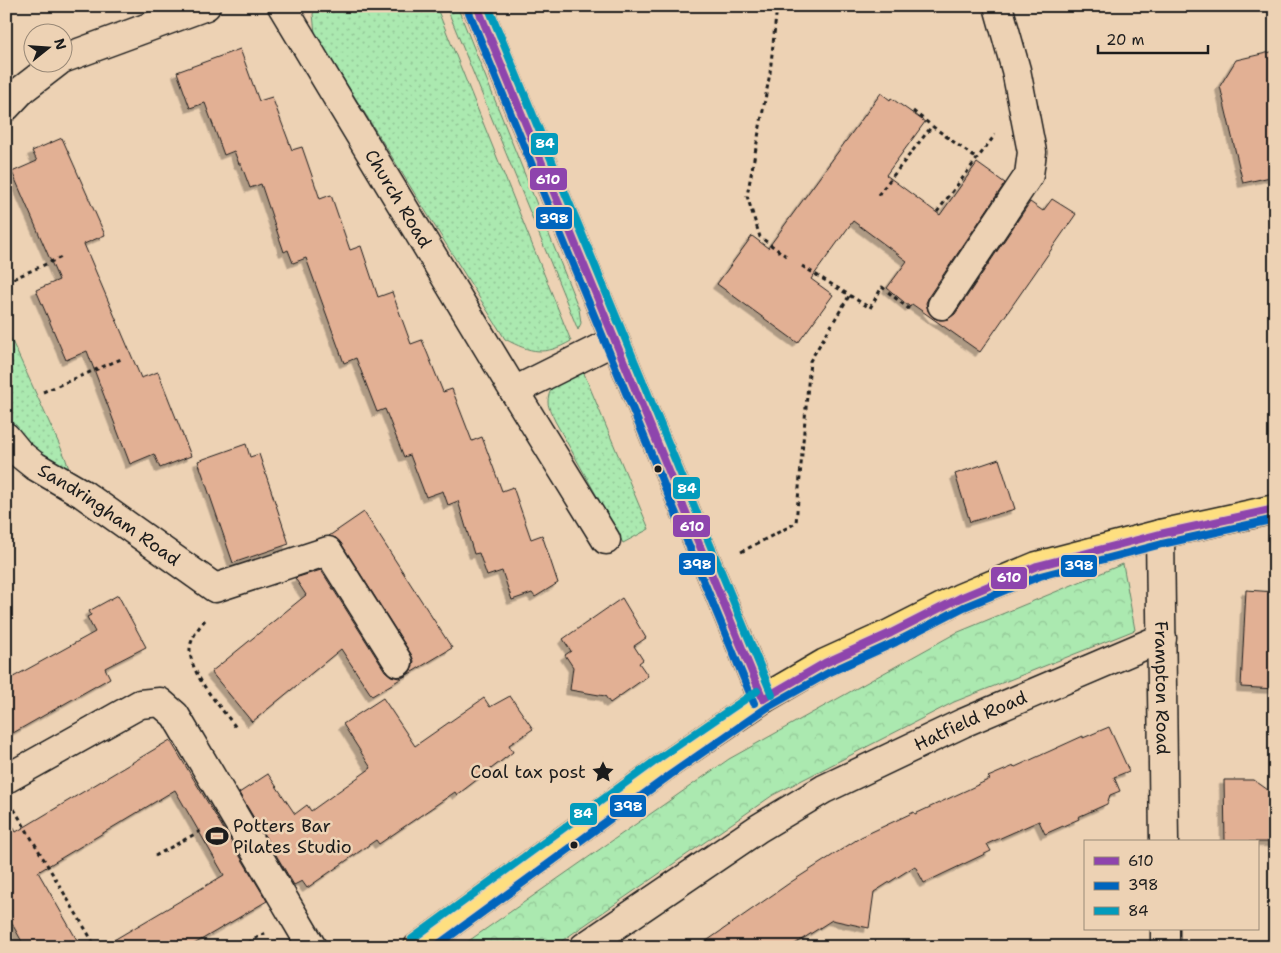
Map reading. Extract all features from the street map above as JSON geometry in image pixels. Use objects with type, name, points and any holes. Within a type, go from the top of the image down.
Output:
[{"type":"main road","points":[[418,947],[664,766],[763,699],[825,662],[891,633],[960,598],[1037,566],[1160,534],[1275,509]]},
{"type":"street","points":[[72,55],[168,13],[206,6]]},
{"type":"street","name":"Church Road","points":[[282,6],[606,540]]},
{"type":"street","points":[[477,6],[763,699]]},
{"type":"street","points":[[942,305],[1028,175],[1032,152],[1016,70],[998,6]]},
{"type":"street","points":[[6,107],[23,89],[45,72]]},
{"type":"street","points":[[514,391],[614,341]]},
{"type":"street","name":"Sandringham Road","points":[[6,437],[20,454],[35,466],[83,494],[215,588]]},
{"type":"street","name":"Frampton Road","points":[[1160,534],[1164,840]]},
{"type":"street","points":[[215,588],[328,551],[398,662]]},
{"type":"street","name":"Hatfield Road","points":[[584,947],[759,828],[824,789],[963,723],[1162,638]]},
{"type":"street","points":[[9,792],[140,704],[160,702],[175,715],[312,947]]},
{"type":"street","points":[[1165,930],[1165,947]]},
{"type":"path","points":[[777,6],[770,73],[747,196],[760,237],[786,256]]},
{"type":"path","points":[[936,212],[1022,101]]},
{"type":"path","points":[[913,111],[977,159]]},
{"type":"path","points":[[878,194],[932,126]]},
{"type":"path","points":[[6,282],[64,256]]},
{"type":"path","points":[[802,266],[870,308],[882,287],[910,310],[942,305]]},
{"type":"path","points":[[740,552],[796,523],[810,361],[849,296]]},
{"type":"path","points":[[44,392],[121,359]]},
{"type":"path","points":[[215,588],[217,611],[204,620],[190,647],[193,664],[203,684],[238,729]]},
{"type":"path","points":[[9,792],[96,947]]},
{"type":"path","points":[[155,856],[233,813]]},
{"type":"green space","points":[[316,6],[436,6],[571,341],[553,349],[538,351],[530,350],[505,339],[315,33],[313,14]]},
{"type":"green space","points":[[446,6],[457,6],[579,309],[581,323],[578,330]]},
{"type":"green space","points":[[6,328],[65,457],[73,481],[43,459],[6,421]]},
{"type":"green space","points":[[583,371],[649,529],[623,543],[555,421],[548,404],[551,389],[555,385],[571,375]]},
{"type":"green space","points":[[1123,564],[1135,630],[954,702],[773,795],[553,947],[460,947],[729,759],[956,633]]},
{"type":"building","points":[[240,49],[259,101],[272,97],[292,150],[302,147],[320,199],[331,195],[350,250],[361,246],[378,297],[392,292],[411,344],[422,340],[443,392],[452,389],[472,441],[482,437],[502,491],[513,487],[531,539],[542,535],[558,583],[535,597],[532,593],[512,600],[502,571],[487,576],[479,553],[474,554],[458,501],[448,505],[443,491],[426,497],[410,455],[404,457],[385,409],[377,412],[356,358],[344,363],[306,258],[293,263],[288,250],[284,252],[261,184],[250,188],[234,151],[224,155],[205,103],[190,108],[177,72]]},
{"type":"building","points":[[1275,51],[1275,176],[1243,183],[1220,86],[1236,60]]},
{"type":"building","points":[[881,93],[925,122],[886,175],[940,215],[977,163],[1005,183],[929,296],[926,303],[928,311],[934,318],[940,320],[948,319],[955,314],[1030,202],[1043,211],[1052,199],[1076,214],[980,352],[912,304],[910,307],[887,288],[907,261],[853,221],[811,279],[833,295],[798,343],[717,284],[752,236],[768,248]]},
{"type":"building","points":[[62,138],[105,235],[84,244],[141,378],[158,372],[191,456],[160,468],[154,454],[130,464],[87,351],[66,360],[36,290],[59,280],[12,172],[37,161],[32,151]]},
{"type":"building","points":[[246,444],[250,457],[259,454],[289,544],[233,563],[198,461]]},
{"type":"building","points":[[999,459],[1015,509],[970,522],[955,474]]},
{"type":"building","points":[[364,512],[452,648],[407,675],[412,669],[414,661],[411,654],[341,543],[336,538],[329,536]]},
{"type":"building","points":[[321,570],[385,671],[391,676],[399,678],[407,675],[372,696],[341,649],[252,722],[211,672],[306,595],[295,578]]},
{"type":"building","points":[[1246,590],[1275,592],[1275,689],[1241,687]]},
{"type":"building","points":[[118,595],[146,647],[105,668],[110,678],[6,737],[6,681],[95,632],[87,617],[91,615],[89,611]]},
{"type":"building","points":[[622,598],[646,638],[634,646],[643,660],[639,663],[648,676],[610,703],[605,696],[570,690],[573,667],[565,655],[571,651],[563,639]]},
{"type":"building","points":[[510,696],[533,729],[509,745],[513,752],[457,795],[455,792],[379,844],[376,840],[307,888],[302,881],[294,885],[239,793],[268,774],[295,814],[307,805],[311,811],[371,768],[343,724],[383,698],[415,746],[484,698],[490,707]]},
{"type":"building","points":[[1109,727],[1129,771],[1114,777],[1120,791],[1110,795],[1107,804],[1078,817],[1079,819],[1045,834],[1039,821],[987,844],[991,851],[924,883],[915,866],[874,892],[869,928],[832,920],[790,947],[698,947],[791,882],[861,837],[990,779],[988,777],[1015,767],[1083,736],[1083,738]]},
{"type":"building","points":[[170,740],[267,901],[189,947],[102,947],[224,875],[175,790],[38,872],[81,947],[25,947],[6,913],[6,814],[16,832]]},
{"type":"building","points":[[1224,780],[1254,780],[1275,795],[1275,842],[1225,840]]},
{"type":"transit line","name":"610","points":[[477,6],[763,699]]},
{"type":"transit line","name":"84","points":[[488,6],[772,695]]},
{"type":"transit line","name":"398","points":[[468,10],[754,703]]},
{"type":"transit line","name":"610","points":[[763,699],[825,663],[891,633],[960,598],[1037,566],[1160,534],[1275,509]]},
{"type":"transit line","name":"398","points":[[435,947],[670,775],[768,707],[830,672],[896,642],[964,607],[1040,576],[1162,544],[1275,519]]},
{"type":"transit line","name":"84","points":[[412,939],[658,759],[757,691]]},
{"type":"place","name":"Coal tax post","points":[[603,772]]},
{"type":"place","name":"Potters Bar Pilates Studio","points":[[217,836]]}]
